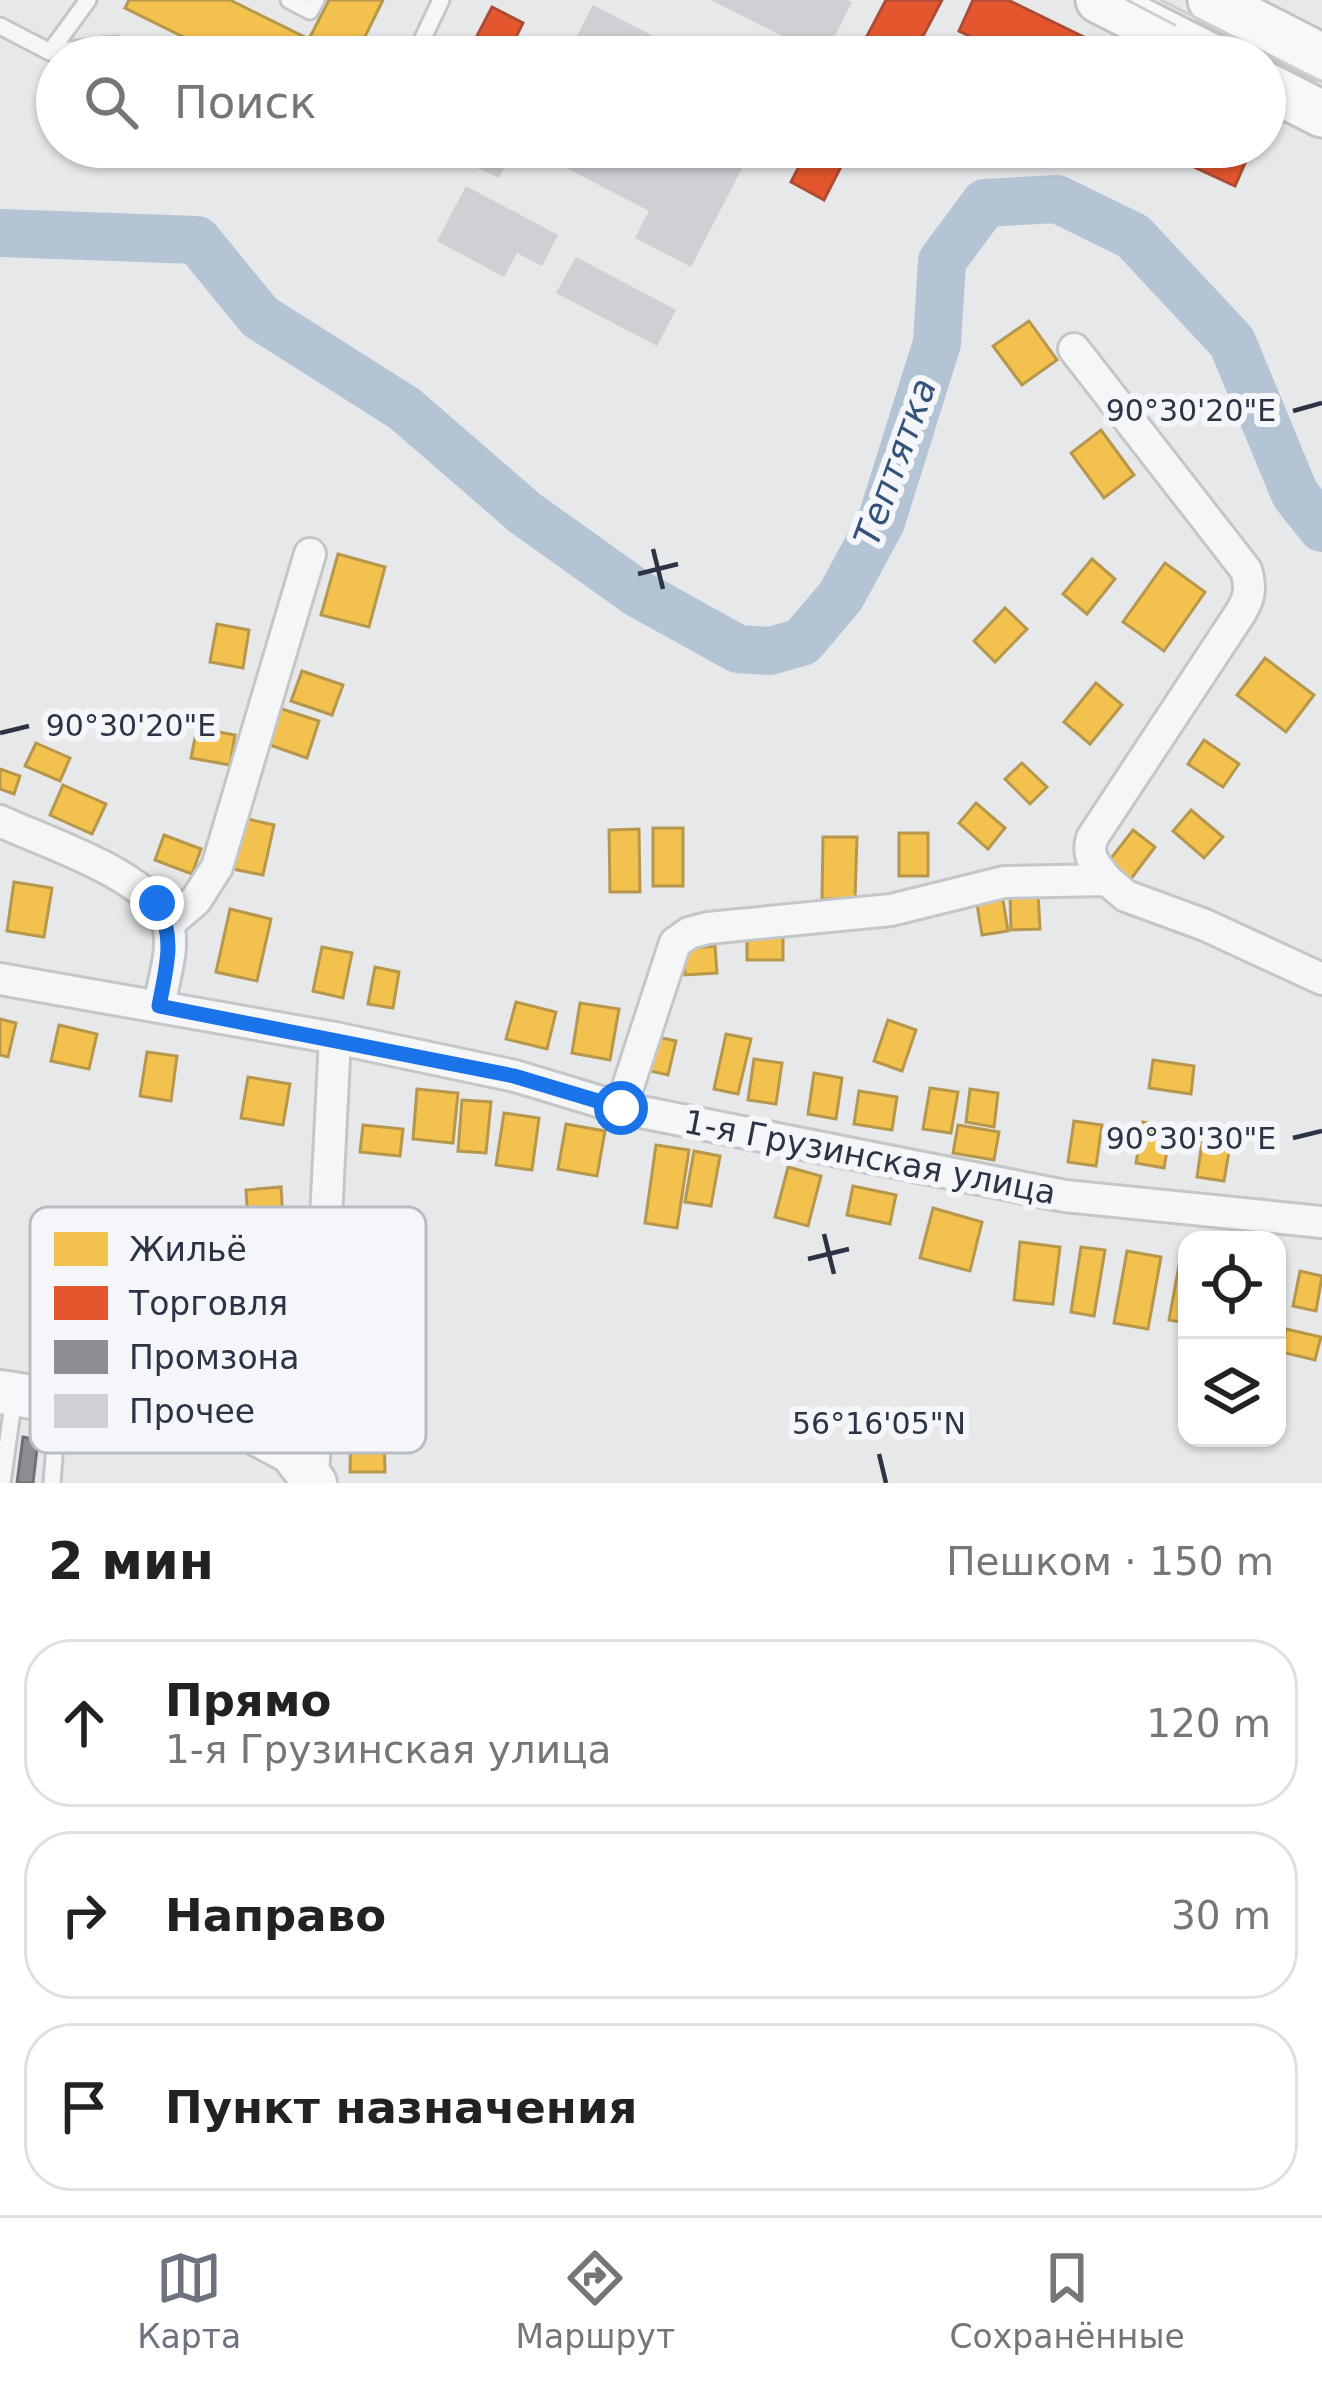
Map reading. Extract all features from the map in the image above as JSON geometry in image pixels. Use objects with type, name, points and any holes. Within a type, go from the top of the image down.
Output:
[{"type":"main road","points":[[1099,0],[1169,36]]},
{"type":"main road","points":[[1211,0],[1282,36]]},
{"type":"main road","points":[[1286,38],[1322,56]]},
{"type":"main road","points":[[1286,96],[1322,114]]},
{"type":"main road","points":[[293,1453],[314,1480]]},
{"type":"street","points":[[1074,349],[1246,569],[1250,581],[1250,598],[1241,613],[1092,838],[1091,861],[1126,896],[1204,925],[1322,979]]},
{"type":"street","points":[[168,924],[196,900],[217,867],[310,554]]},
{"type":"street","points":[[0,821],[135,886],[157,903],[168,924],[170,942],[159,1006]]},
{"type":"street","points":[[621,1108],[675,944],[689,933],[891,910],[1004,882],[1107,880]]},
{"type":"street","name":"1-я Грузинская улица","points":[[0,979],[335,1038],[514,1076],[621,1108],[1065,1196],[1322,1222]]},
{"type":"street","points":[[327,1207],[335,1038]]},
{"type":"lane","points":[[62,36],[88,0]]},
{"type":"lane","points":[[289,0],[310,11],[316,0]]},
{"type":"lane","points":[[424,36],[441,0]]},
{"type":"lane","points":[[0,26],[36,45]]},
{"type":"lane","points":[[2,1483],[7,1393]]},
{"type":"lane","points":[[52,1483],[54,1453]]},
{"type":"building: Жильё","points":[[129,0],[230,0],[303,36],[182,36],[125,8]]},
{"type":"building: Жильё","points":[[329,0],[383,0],[365,36],[311,36]]},
{"type":"building: Жильё","points":[[1029,321],[1057,360],[1022,385],[993,346]]},
{"type":"building: Жильё","points":[[1101,430],[1134,475],[1104,498],[1071,453]]},
{"type":"building: Жильё","points":[[338,554],[385,567],[369,627],[321,615]]},
{"type":"building: Жильё","points":[[1092,559],[1115,579],[1087,614],[1063,594]]},
{"type":"building: Жильё","points":[[1165,563],[1205,592],[1164,651],[1123,622]]},
{"type":"building: Жильё","points":[[1005,608],[1027,629],[995,662],[974,641]]},
{"type":"building: Жильё","points":[[217,624],[249,630],[243,668],[210,662]]},
{"type":"building: Жильё","points":[[1265,658],[1314,695],[1286,732],[1237,695]]},
{"type":"building: Жильё","points":[[302,671],[343,685],[332,715],[291,701]]},
{"type":"building: Жильё","points":[[1096,683],[1122,705],[1090,744],[1064,722]]},
{"type":"building: Жильё","points":[[279,708],[319,721],[307,758],[267,744]]},
{"type":"building: Жильё","points":[[197,728],[235,735],[230,765],[191,758]]},
{"type":"building: Жильё","points":[[1204,740],[1239,764],[1223,787],[1188,764]]},
{"type":"building: Жильё","points":[[36,743],[70,758],[60,781],[25,766]]},
{"type":"building: Жильё","points":[[1022,763],[1047,787],[1030,804],[1005,779]]},
{"type":"building: Жильё","points":[[0,769],[20,776],[14,794],[0,789]]},
{"type":"building: Жильё","points":[[63,785],[106,804],[92,834],[50,815]]},
{"type":"building: Жильё","points":[[976,803],[1005,828],[988,849],[959,823]]},
{"type":"building: Жильё","points":[[1191,810],[1223,837],[1204,858],[1173,831]]},
{"type":"building: Жильё","points":[[239,817],[274,825],[263,875],[228,868]]},
{"type":"building: Жильё","points":[[653,828],[683,828],[683,886],[653,886]]},
{"type":"building: Жильё","points":[[639,829],[640,892],[610,892],[609,830]]},
{"type":"building: Жильё","points":[[1133,830],[1155,847],[1130,880],[1108,862]]},
{"type":"building: Жильё","points":[[899,833],[928,833],[928,876],[899,876]]},
{"type":"building: Жильё","points":[[164,835],[201,849],[192,874],[155,860]]},
{"type":"building: Жильё","points":[[823,837],[857,837],[855,899],[822,899]]},
{"type":"building: Жильё","points":[[14,882],[52,888],[44,937],[7,931]]},
{"type":"building: Жильё","points":[[1038,892],[1040,929],[1011,930],[1010,893]]},
{"type":"building: Жильё","points":[[1002,894],[1008,931],[982,935],[976,898]]},
{"type":"building: Жильё","points":[[230,909],[271,919],[257,981],[216,972]]},
{"type":"building: Жильё","points":[[747,936],[783,936],[783,960],[747,960]]},
{"type":"building: Жильё","points":[[715,946],[717,973],[685,975],[683,949]]},
{"type":"building: Жильё","points":[[322,947],[352,953],[343,998],[313,991]]},
{"type":"building: Жильё","points":[[375,967],[399,972],[393,1008],[368,1004]]},
{"type":"building: Жильё","points":[[516,1002],[556,1012],[547,1049],[506,1039]]},
{"type":"building: Жильё","points":[[580,1003],[619,1009],[610,1060],[572,1053]]},
{"type":"building: Жильё","points":[[0,1019],[16,1023],[8,1057],[0,1055]]},
{"type":"building: Жильё","points":[[888,1020],[916,1030],[902,1071],[874,1061]]},
{"type":"building: Жильё","points":[[59,1025],[97,1034],[89,1069],[51,1061]]},
{"type":"building: Жильё","points":[[726,1034],[751,1039],[738,1094],[714,1089]]},
{"type":"building: Жильё","points":[[653,1036],[676,1041],[668,1075],[646,1070]]},
{"type":"building: Жильё","points":[[147,1052],[177,1056],[171,1101],[140,1096]]},
{"type":"building: Жильё","points":[[754,1059],[782,1063],[776,1104],[748,1100]]},
{"type":"building: Жильё","points":[[1153,1060],[1194,1066],[1191,1094],[1149,1088]]},
{"type":"building: Жильё","points":[[814,1073],[842,1078],[836,1119],[808,1114]]},
{"type":"building: Жильё","points":[[248,1077],[290,1084],[283,1125],[241,1118]]},
{"type":"building: Жильё","points":[[930,1088],[958,1092],[951,1133],[923,1129]]},
{"type":"building: Жильё","points":[[417,1089],[458,1093],[453,1143],[413,1139]]},
{"type":"building: Жильё","points":[[970,1089],[998,1093],[994,1127],[966,1122]]},
{"type":"building: Жильё","points":[[859,1091],[897,1097],[892,1130],[854,1124]]},
{"type":"building: Жильё","points":[[462,1100],[491,1102],[486,1153],[458,1151]]},
{"type":"building: Жильё","points":[[504,1113],[539,1118],[532,1170],[496,1165]]},
{"type":"building: Жильё","points":[[1074,1121],[1102,1125],[1096,1166],[1068,1162]]},
{"type":"building: Жильё","points":[[1143,1122],[1171,1127],[1164,1168],[1136,1163]]},
{"type":"building: Жильё","points":[[566,1124],[605,1131],[597,1176],[558,1169]]},
{"type":"building: Жильё","points":[[363,1125],[403,1129],[400,1156],[360,1152]]},
{"type":"building: Жильё","points":[[958,1125],[999,1132],[994,1160],[953,1153]]},
{"type":"building: Жильё","points":[[1203,1135],[1231,1140],[1224,1181],[1197,1177]]},
{"type":"building: Жильё","points":[[656,1145],[689,1150],[677,1228],[645,1223]]},
{"type":"building: Жильё","points":[[694,1151],[720,1156],[711,1206],[685,1202]]},
{"type":"building: Жильё","points":[[788,1167],[821,1176],[808,1226],[775,1217]]},
{"type":"building: Жильё","points":[[853,1186],[896,1195],[890,1224],[847,1215]]},
{"type":"building: Жильё","points":[[281,1187],[282,1207],[247,1207],[246,1190]]},
{"type":"building: Жильё","points":[[933,1208],[982,1222],[970,1271],[920,1258]]},
{"type":"building: Жильё","points":[[1020,1242],[1060,1247],[1053,1304],[1014,1300]]},
{"type":"building: Жильё","points":[[1081,1247],[1105,1250],[1094,1316],[1071,1312]]},
{"type":"building: Жильё","points":[[1127,1251],[1161,1257],[1148,1329],[1114,1323]]},
{"type":"building: Жильё","points":[[1178,1271],[1178,1322],[1169,1320]]},
{"type":"building: Жильё","points":[[1300,1271],[1322,1276],[1316,1311],[1293,1306]]},
{"type":"building: Жильё","points":[[1286,1329],[1321,1337],[1315,1360],[1286,1353]]},
{"type":"building: Жильё","points":[[350,1453],[385,1453],[385,1472],[350,1472]]},
{"type":"building: Торговля","points":[[886,0],[942,0],[923,36],[867,36]]},
{"type":"building: Торговля","points":[[973,0],[1008,0],[1082,36],[969,36],[959,31]]},
{"type":"building: Торговля","points":[[492,7],[523,23],[516,36],[477,36]]},
{"type":"building: Торговля","points":[[798,168],[840,168],[824,200],[791,182]]},
{"type":"building: Торговля","points":[[1196,168],[1243,168],[1235,186]]},
{"type":"building: Промзона","points":[[23,1437],[30,1438],[30,1453],[36,1453],[33,1483],[17,1483]]},
{"type":"building: Прочее","points":[[711,0],[852,2],[835,36],[782,36]]},
{"type":"building: Прочее","points":[[593,5],[653,36],[577,36]]},
{"type":"building: Прочее","points":[[478,168],[504,168],[499,178]]},
{"type":"building: Прочее","points":[[566,168],[742,168],[691,267],[635,238],[649,211]]},
{"type":"building: Прочее","points":[[466,186],[558,235],[542,266],[517,253],[504,277],[437,241]]},
{"type":"building: Прочее","points":[[576,257],[676,310],[657,346],[556,293]]},
{"type":"waterway","name":"Тептятка","points":[[0,233],[197,240],[260,317],[405,409],[525,513],[637,593],[738,649],[770,651],[802,642],[841,596],[881,522],[937,343],[942,261],[985,203],[1057,199],[1133,236],[1232,342],[1295,494],[1322,528]]},
{"type":"tram line","points":[[1127,0],[1175,25]]},
{"type":"tram line","points":[[1161,0],[1232,36]]},
{"type":"tram line","points":[[1286,64],[1322,82]]},
{"type":"route","points":[[157,903],[168,924],[170,942],[159,1006],[514,1076],[621,1108]]}]
